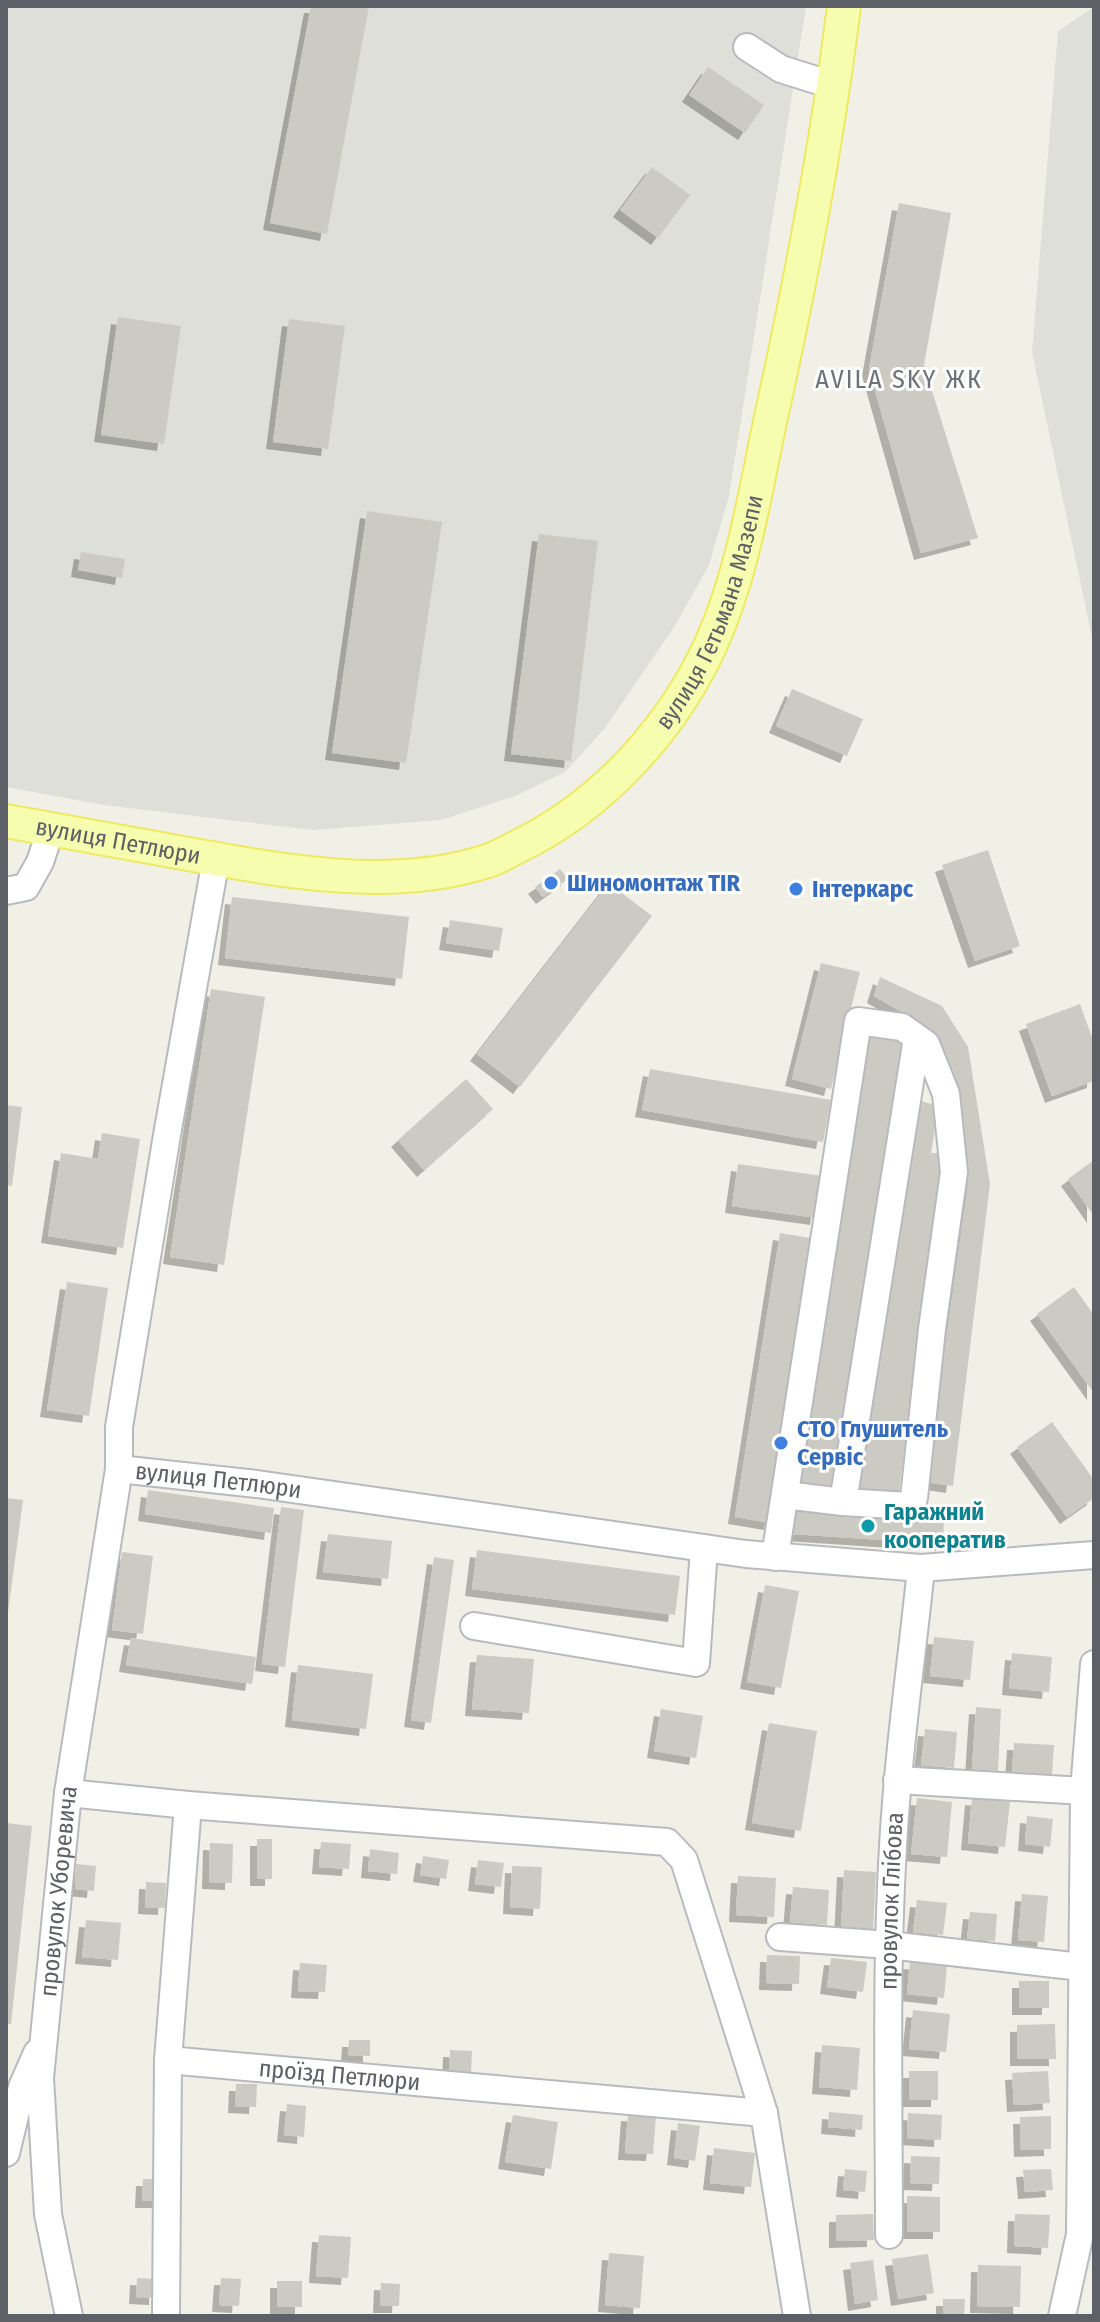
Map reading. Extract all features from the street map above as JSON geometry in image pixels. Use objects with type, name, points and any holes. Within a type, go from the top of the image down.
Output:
[{"type":"main road","name":"вулиця Гетьмана Мазепи","points":[[216,859],[319,874],[387,876],[432,873],[486,862],[546,833],[587,803],[628,767],[656,733],[711,645],[731,592],[809,243],[835,86],[844,6]]},
{"type":"main road","name":"вулиця Петлюри","points":[[6,821],[216,859]]},
{"type":"street","points":[[747,47],[781,69],[835,86]]},
{"type":"street","points":[[6,891],[26,887],[40,862],[51,829]]},
{"type":"street","name":"вулиця Петлюри","points":[[216,859],[119,1427],[119,1469],[257,1484],[775,1557],[921,1568],[1094,1555]]},
{"type":"street","points":[[775,1557],[858,1021],[902,1027],[926,1044],[946,1094],[954,1172],[932,1329],[914,1498],[909,1506],[785,1495]]},
{"type":"street","points":[[843,1502],[917,1038]]},
{"type":"street","name":"провулок Уборевича","points":[[69,2316],[48,2214],[40,2078],[68,1793],[119,1469]]},
{"type":"street","points":[[474,1626],[696,1663],[704,1548]]},
{"type":"street","name":"провулок Глібова","points":[[889,2235],[889,1945],[897,1780],[921,1568]]},
{"type":"street","points":[[1062,2316],[1080,2234],[1084,1791],[1094,1664]]},
{"type":"street","points":[[897,1780],[1084,1791]]},
{"type":"street","points":[[68,1793],[667,1842],[684,1860],[764,2113],[797,2316]]},
{"type":"street","points":[[166,2316],[168,2060],[188,1805]]},
{"type":"street","points":[[780,1937],[889,1945],[1081,1967]]},
{"type":"street","points":[[6,2153],[22,2087],[44,2039]]},
{"type":"street","name":"проїзд Петлюри","points":[[168,2060],[764,2113]]},
{"type":"shaded area","points":[[6,6],[806,6],[729,496],[709,565],[676,624],[605,728],[565,772],[515,796],[441,820],[313,830],[104,805],[6,787]]},
{"type":"shaded area","points":[[1094,7],[1094,647],[1032,352],[1058,31]]},
{"type":"building","points":[[311,6],[369,6],[327,234],[270,223]]},
{"type":"building","points":[[708,67],[764,105],[745,133],[689,95]]},
{"type":"building","points":[[652,167],[690,195],[658,238],[620,210]]},
{"type":"building","points":[[899,203],[951,213],[924,365],[978,538],[921,553],[869,369]]},
{"type":"building","points":[[118,317],[181,326],[164,444],[101,435]]},
{"type":"building","points":[[289,319],[345,326],[328,449],[273,442]]},
{"type":"building","points":[[367,511],[442,522],[406,763],[332,753]]},
{"type":"building","points":[[539,534],[598,541],[571,761],[511,754]]},
{"type":"building","points":[[81,552],[125,559],[122,578],[78,570]]},
{"type":"building","points":[[792,689],[863,719],[847,756],[776,726]]},
{"type":"building","points":[[988,850],[1020,946],[975,961],[942,865]]},
{"type":"building","points":[[560,869],[568,879],[543,897],[535,887]]},
{"type":"building","points":[[609,883],[652,916],[520,1087],[477,1054]]},
{"type":"building","points":[[232,897],[409,917],[402,979],[225,958]]},
{"type":"building","points":[[450,920],[503,928],[499,951],[446,943]]},
{"type":"building","points":[[821,963],[860,972],[831,1089],[792,1079]]},
{"type":"building","points":[[880,977],[942,1006],[968,1047],[990,1184],[953,1486],[926,1482],[968,1186],[949,1066],[928,1027],[874,996]]},
{"type":"building","points":[[211,989],[265,997],[224,1265],[170,1257]]},
{"type":"building","points":[[1080,1004],[1094,1043],[1094,1081],[1052,1096],[1026,1024]]},
{"type":"building","points":[[867,1034],[906,1041],[836,1492],[797,1486]]},
{"type":"building","points":[[650,1069],[831,1100],[823,1142],[642,1110]]},
{"type":"building","points":[[466,1079],[493,1109],[424,1170],[398,1140]]},
{"type":"building","points":[[917,1100],[939,1106],[931,1153],[942,1153],[898,1500],[858,1495]]},
{"type":"building","points":[[6,1105],[22,1107],[12,1186],[6,1185]]},
{"type":"building","points":[[102,1133],[140,1139],[123,1248],[48,1236],[61,1153],[98,1159]]},
{"type":"building","points":[[1094,1160],[1094,1216],[1068,1179]]},
{"type":"building","points":[[738,1164],[823,1176],[817,1218],[732,1206]]},
{"type":"building","points":[[780,1233],[816,1239],[771,1523],[735,1517]]},
{"type":"building","points":[[67,1282],[108,1288],[89,1416],[47,1410]]},
{"type":"building","points":[[1074,1287],[1094,1315],[1094,1393],[1037,1314]]},
{"type":"building","points":[[1052,1422],[1094,1480],[1094,1498],[1067,1517],[1017,1447]]},
{"type":"building","points":[[148,1490],[274,1508],[271,1533],[145,1514]]},
{"type":"building","points":[[6,1498],[23,1500],[8,1613],[6,1613]]},
{"type":"building","points":[[281,1507],[304,1510],[285,1667],[262,1664]]},
{"type":"building","name":"Гаражний кооператив","points":[[794,1508],[944,1518],[943,1544],[792,1534]]},
{"type":"building","points":[[328,1534],[392,1541],[388,1579],[323,1572]]},
{"type":"building","points":[[477,1550],[680,1576],[675,1615],[472,1589]]},
{"type":"building","points":[[122,1552],[153,1556],[143,1634],[112,1630]]},
{"type":"building","points":[[434,1557],[454,1560],[431,1723],[411,1720]]},
{"type":"building","points":[[765,1585],[799,1591],[781,1688],[747,1682]]},
{"type":"building","points":[[934,1637],[974,1641],[970,1680],[930,1676]]},
{"type":"building","points":[[131,1638],[256,1657],[252,1684],[126,1665]]},
{"type":"building","points":[[1012,1653],[1052,1657],[1049,1692],[1009,1688]]},
{"type":"building","points":[[477,1655],[534,1659],[529,1713],[472,1709]]},
{"type":"building","points":[[298,1665],[373,1674],[366,1729],[292,1720]]},
{"type":"building","points":[[976,1707],[1001,1709],[998,1771],[972,1769]]},
{"type":"building","points":[[661,1709],[703,1716],[696,1758],[654,1751]]},
{"type":"building","points":[[769,1723],[817,1731],[801,1831],[752,1823]]},
{"type":"building","points":[[925,1729],[957,1732],[954,1768],[921,1765]]},
{"type":"building","points":[[1014,1743],[1054,1745],[1052,1775],[1012,1772]]},
{"type":"building","points":[[917,1798],[952,1802],[947,1857],[911,1854]]},
{"type":"building","points":[[972,1798],[1010,1802],[1005,1847],[968,1843]]},
{"type":"building","points":[[1027,1816],[1053,1819],[1050,1847],[1025,1844]]},
{"type":"building","points":[[6,1823],[32,1826],[11,2024],[6,2024]]},
{"type":"building","points":[[257,1839],[272,1839],[272,1879],[257,1879]]},
{"type":"building","points":[[321,1842],[351,1844],[349,1869],[319,1867]]},
{"type":"building","points":[[210,1843],[233,1844],[232,1883],[209,1882]]},
{"type":"building","points":[[370,1849],[399,1853],[397,1874],[368,1871]]},
{"type":"building","points":[[423,1856],[449,1860],[446,1879],[420,1875]]},
{"type":"building","points":[[478,1860],[504,1863],[501,1887],[475,1884]]},
{"type":"building","points":[[76,1864],[96,1866],[94,1891],[75,1889]]},
{"type":"building","points":[[512,1866],[542,1867],[540,1909],[510,1907]]},
{"type":"building","points":[[844,1870],[876,1872],[873,1932],[841,1931]]},
{"type":"building","points":[[738,1876],[776,1878],[774,1917],[736,1915]]},
{"type":"building","points":[[146,1882],[166,1883],[165,1908],[145,1907]]},
{"type":"building","points":[[793,1887],[829,1890],[827,1925],[790,1922]]},
{"type":"building","points":[[1022,1894],[1048,1896],[1044,1942],[1018,1940]]},
{"type":"building","points":[[917,1900],[947,1903],[943,1935],[913,1932]]},
{"type":"building","points":[[970,1912],[997,1914],[995,1941],[967,1939]]},
{"type":"building","points":[[86,1920],[121,1923],[118,1960],[82,1957]]},
{"type":"building","points":[[767,1955],[800,1956],[799,1984],[766,1983]]},
{"type":"building","points":[[831,1958],[867,1962],[863,1992],[827,1987]]},
{"type":"building","points":[[910,1962],[947,1965],[944,1998],[907,1994]]},
{"type":"building","points":[[300,1963],[327,1965],[325,1992],[298,1991]]},
{"type":"building","points":[[1019,1981],[1049,1981],[1049,2008],[1019,2008]]},
{"type":"building","points":[[913,2010],[950,2014],[946,2052],[909,2049]]},
{"type":"building","points":[[1055,2024],[1056,2059],[1017,2059],[1017,2025]]},
{"type":"building","points":[[349,2040],[370,2040],[370,2056],[348,2055]]},
{"type":"building","points":[[822,2045],[860,2048],[857,2090],[819,2087]]},
{"type":"building","points":[[450,2050],[472,2051],[471,2075],[449,2074]]},
{"type":"building","points":[[909,2071],[938,2071],[938,2100],[909,2100]]},
{"type":"building","points":[[1048,2071],[1050,2103],[1014,2105],[1012,2073]]},
{"type":"building","points":[[236,2084],[257,2084],[256,2107],[235,2106]]},
{"type":"building","points":[[287,2104],[306,2106],[304,2137],[284,2135]]},
{"type":"building","points":[[829,2112],[863,2115],[862,2130],[828,2127]]},
{"type":"building","points":[[908,2113],[942,2115],[941,2140],[907,2138]]},
{"type":"building","points":[[628,2114],[656,2116],[653,2154],[625,2153]]},
{"type":"building","points":[[513,2115],[558,2122],[551,2169],[505,2162]]},
{"type":"building","points":[[1051,2116],[1051,2149],[1021,2150],[1020,2117]]},
{"type":"building","points":[[678,2123],[700,2126],[695,2161],[674,2158]]},
{"type":"building","points":[[714,2148],[755,2153],[751,2187],[710,2183]]},
{"type":"building","points":[[911,2156],[940,2157],[939,2184],[910,2183]]},
{"type":"building","points":[[845,2169],[867,2171],[865,2192],[843,2190]]},
{"type":"building","points":[[1051,2169],[1053,2190],[1025,2192],[1023,2170]]},
{"type":"building","points":[[143,2179],[163,2179],[163,2201],[142,2201]]},
{"type":"building","points":[[907,2196],[940,2197],[940,2232],[907,2232]]},
{"type":"building","points":[[873,2214],[874,2240],[836,2241],[836,2215]]},
{"type":"building","points":[[1015,2214],[1050,2215],[1048,2248],[1014,2246]]},
{"type":"building","points":[[319,2235],[351,2237],[348,2278],[316,2276]]},
{"type":"building","points":[[609,2253],[644,2256],[640,2308],[605,2305]]},
{"type":"building","points":[[928,2254],[934,2293],[898,2299],[892,2259]]},
{"type":"building","points":[[873,2260],[878,2300],[855,2304],[850,2263]]},
{"type":"building","points":[[978,2265],[1021,2266],[1020,2307],[977,2306]]},
{"type":"building","points":[[137,2278],[156,2279],[156,2298],[136,2297]]},
{"type":"building","points":[[221,2278],[241,2279],[239,2306],[219,2305]]},
{"type":"building","points":[[277,2281],[302,2281],[302,2307],[277,2307]]},
{"type":"building","points":[[381,2283],[400,2284],[399,2306],[380,2306]]},
{"type":"building","points":[[943,2299],[965,2299],[964,2316],[943,2316]]},
{"type":"place","name":"Шиномонтаж TIR","points":[[551,883]]},
{"type":"place","name":"Інтеркарс","points":[[796,889]]},
{"type":"place","name":"СТО Глушитель Сервіс","points":[[781,1443]]},
{"type":"place","name":"Гаражний кооператив","points":[[868,1526]]},
{"type":"district","name":"AVILA SKY ЖК","points":[[899,379]]}]
